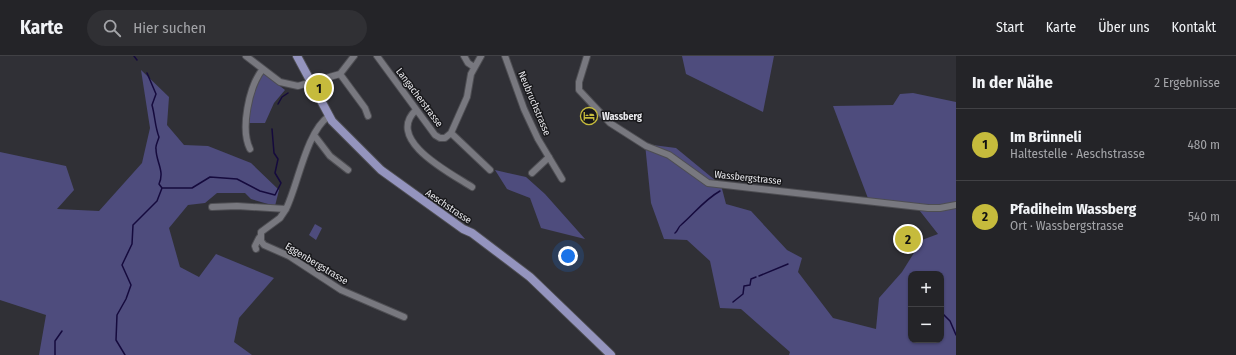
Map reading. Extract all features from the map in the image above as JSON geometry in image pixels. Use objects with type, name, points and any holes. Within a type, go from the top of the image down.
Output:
[{"type":"main road","name":"Aeschstrasse","points":[[297,56],[329,116],[381,170],[441,214],[472,233],[530,277],[611,355]]},
{"type":"street","points":[[246,56],[262,70],[286,84],[298,86],[340,74],[354,56]]},
{"type":"street","name":"Langacherstrasse","points":[[377,56],[416,110],[440,138],[445,138],[451,133],[467,97],[470,78],[474,67],[481,56]]},
{"type":"street","points":[[464,56],[468,63],[474,67]]},
{"type":"street","name":"Neubruchstrasse","points":[[505,56],[524,109],[538,139],[562,178]]},
{"type":"street","name":"Wassbergstrasse","points":[[587,56],[579,82],[579,90],[610,123],[646,146],[669,154],[708,183],[928,208],[940,208],[956,205]]},
{"type":"street","points":[[250,148],[247,142],[245,120],[256,77],[262,70]]},
{"type":"street","points":[[340,74],[365,108],[368,116]]},
{"type":"street","points":[[416,110],[411,115],[408,124],[408,133],[414,145],[422,153],[472,187]]},
{"type":"street","points":[[256,249],[255,246],[260,238],[261,232],[280,218],[286,209],[314,135],[321,123],[329,116]]},
{"type":"street","name":"Langacherstrasse","points":[[451,133],[490,170]]},
{"type":"street","points":[[314,135],[330,156],[348,170]]},
{"type":"street","points":[[532,173],[549,157]]},
{"type":"street","points":[[212,207],[237,206],[286,209]]},
{"type":"street","name":"Eggenbergstrasse","points":[[260,238],[264,245],[290,256],[341,290],[404,317]]},
{"type":"shaded area","points":[[682,56],[774,56],[763,112],[686,74]]},
{"type":"shaded area","points":[[141,70],[169,97],[167,125],[184,145],[208,146],[251,163],[279,190],[275,206],[251,199],[245,193],[217,193],[205,203],[188,205],[169,228],[180,267],[199,277],[216,254],[274,278],[239,318],[234,342],[252,355],[39,355],[46,315],[0,300],[0,152],[66,166],[74,190],[57,209],[99,211],[142,163],[150,128]]},
{"type":"shaded area","points":[[262,72],[285,90],[274,103],[265,123],[248,123],[256,78]]},
{"type":"shaded area","points":[[913,93],[956,102],[956,355],[789,355],[790,352],[741,309],[720,308],[710,261],[687,240],[664,239],[651,203],[645,144],[676,148],[721,185],[726,204],[751,211],[787,250],[802,258],[798,272],[833,318],[876,329],[879,298],[902,272],[922,240],[938,234],[916,206],[869,201],[833,106],[893,105],[900,94]]},
{"type":"shaded area","points":[[495,170],[526,177],[545,194],[585,239],[541,228],[530,198],[507,189]]},
{"type":"shaded area","points":[[315,224],[322,228],[316,240],[309,235]]},
{"type":"waterway","points":[[134,56],[137,60]]},
{"type":"waterway","points":[[125,355],[116,340],[117,315],[126,299],[131,285],[122,265],[132,244],[133,225],[157,201],[162,188],[159,184],[161,179],[161,171],[156,154],[156,145],[159,137],[152,105],[156,94],[147,73]]},
{"type":"waterway","points":[[278,104],[282,97],[288,93]]},
{"type":"waterway","points":[[162,188],[192,188],[210,177],[237,179],[260,191],[275,195],[281,183],[275,173],[278,159],[274,153],[272,129]]},
{"type":"waterway","points":[[675,233],[680,226],[704,203],[720,191]]},
{"type":"waterway","points":[[759,276],[788,264]]},
{"type":"waterway","points":[[733,302],[743,294],[744,286],[750,285],[751,279],[756,277]]},
{"type":"waterway","points":[[944,315],[950,321],[956,335]]},
{"type":"waterway","points":[[55,355],[55,341],[62,331]]},
{"type":"place","name":"Im Brünneli","points":[[319,88]]},
{"type":"place","name":"Wassberg","points":[[589,116]]},
{"type":"place","name":"Pfadiheim Wassberg","points":[[908,239]]}]
